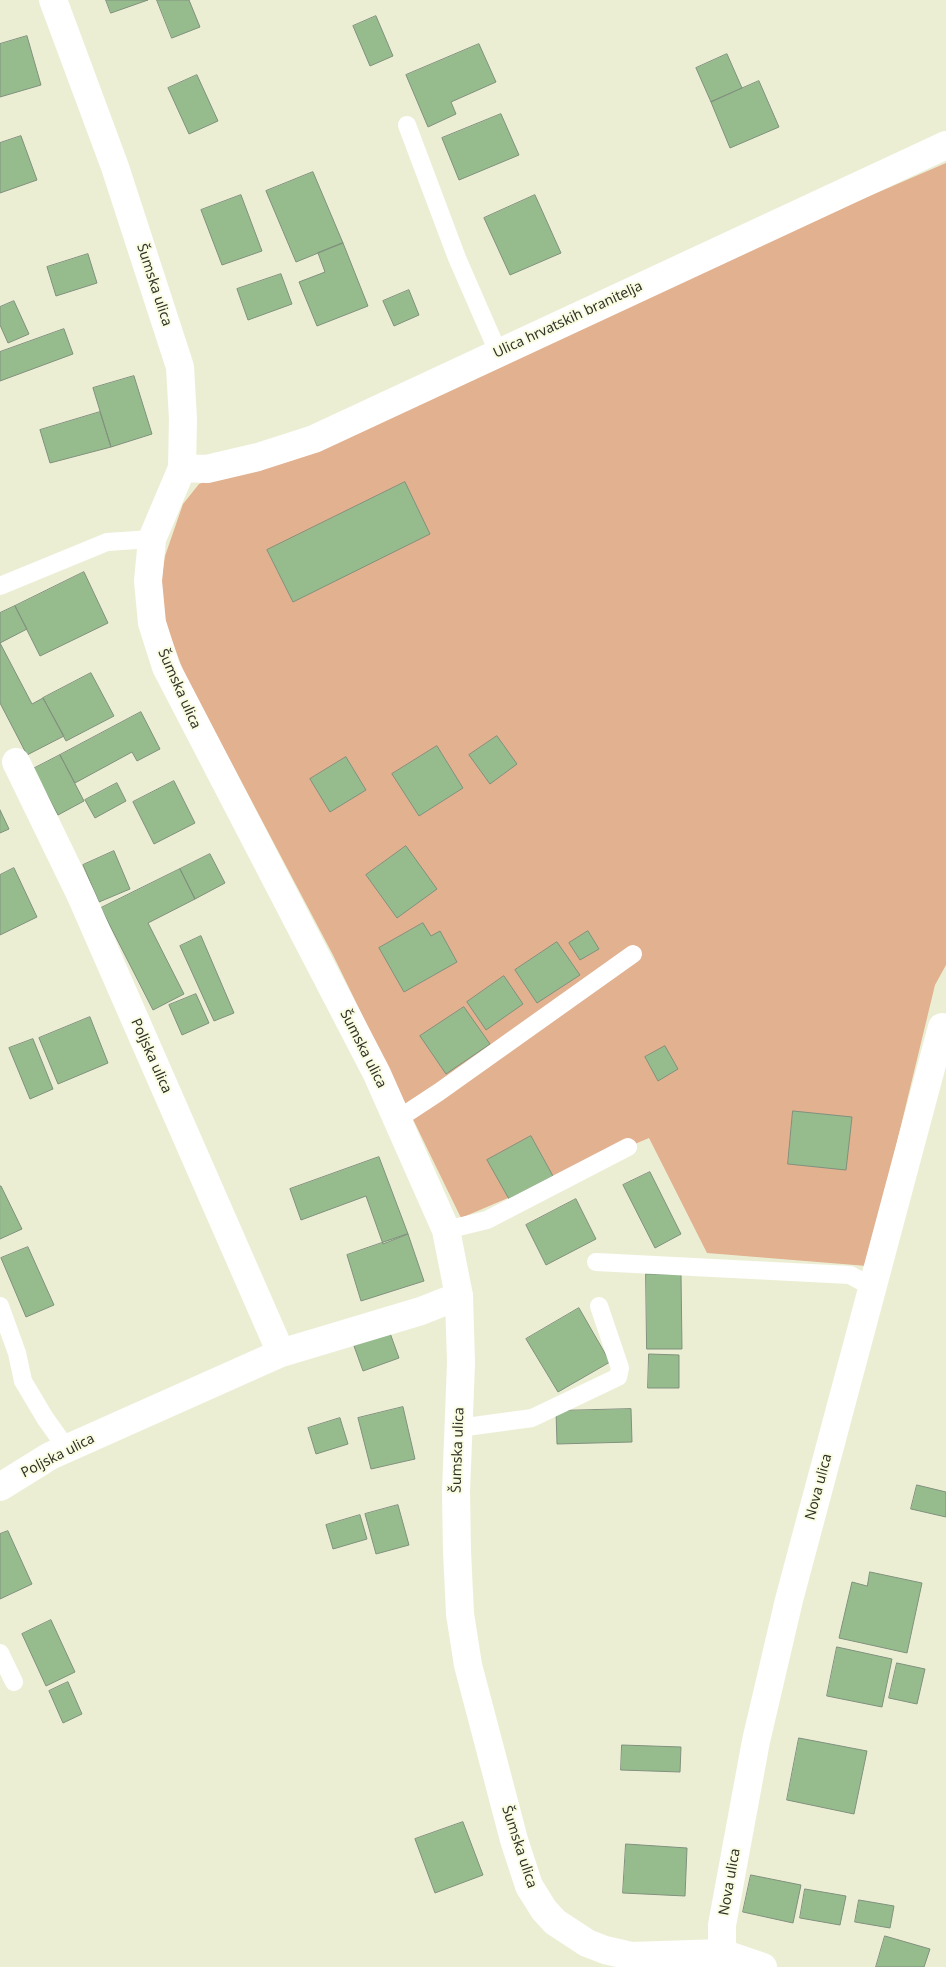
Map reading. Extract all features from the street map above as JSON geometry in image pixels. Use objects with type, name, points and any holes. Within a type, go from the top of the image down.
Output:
[{"type":"street","name":"Šumska ulica","points":[[53,0],[115,167],[180,367],[183,419],[182,468],[152,539],[148,581],[152,623],[166,667],[273,877],[377,1074],[446,1230],[459,1296],[462,1363],[456,1492],[460,1614],[468,1665],[514,1840],[529,1886],[544,1910],[555,1922],[587,1943],[605,1950],[631,1956],[722,1953],[763,1967]]},
{"type":"street","name":"Ulica hrvatskih branitelja","points":[[182,468],[207,469],[258,457],[314,439],[946,145]]},
{"type":"street","name":"Poljska ulica","points":[[16,762],[81,896],[282,1352]]},
{"type":"street","name":"Nova ulica","points":[[722,1953],[722,1925],[756,1740],[789,1600],[944,1022]]},
{"type":"street","name":"Poljska ulica","points":[[0,1487],[50,1456],[282,1352],[421,1311],[459,1296]]},
{"type":"lane","points":[[407,125],[458,258],[498,352]]},
{"type":"lane","points":[[0,586],[107,542],[152,539]]},
{"type":"lane","points":[[398,1119],[440,1092],[633,954]]},
{"type":"lane","points":[[446,1230],[487,1220],[628,1147]]},
{"type":"lane","points":[[596,1262],[850,1275],[872,1287]]},
{"type":"lane","points":[[0,1306],[17,1352],[23,1381],[45,1418],[67,1449]]},
{"type":"lane","points":[[459,1428],[532,1418],[618,1377],[620,1368],[599,1306]]},
{"type":"lane","points":[[0,1653],[14,1682]]},
{"type":"shaded area","points":[[946,163],[946,965],[935,985],[867,1266],[707,1253],[649,1138],[461,1218],[333,955],[184,673],[166,624],[160,590],[165,556],[183,504],[199,484]]},
{"type":"building","points":[[106,0],[148,0],[111,13]]},
{"type":"building","points":[[157,0],[189,0],[200,27],[172,38]]},
{"type":"building","points":[[376,16],[393,56],[370,66],[353,26]]},
{"type":"building","points":[[27,36],[41,85],[0,97],[0,44]]},
{"type":"building","points":[[479,44],[496,82],[451,102],[456,114],[428,127],[406,75]]},
{"type":"building","points":[[727,54],[742,88],[711,102],[696,68]]},
{"type":"building","points":[[197,75],[218,121],[189,134],[168,88]]},
{"type":"building","points":[[759,81],[779,127],[730,148],[711,102]]},
{"type":"building","points":[[501,114],[519,155],[459,180],[442,138]]},
{"type":"building","points":[[21,136],[37,180],[0,193],[0,143]]},
{"type":"building","points":[[313,172],[343,243],[296,262],[266,191]]},
{"type":"building","points":[[241,195],[262,251],[222,265],[201,210]]},
{"type":"building","points":[[535,195],[561,253],[510,275],[484,218]]},
{"type":"building","points":[[343,243],[368,306],[317,326],[299,282],[325,272],[318,253]]},
{"type":"building","points":[[88,254],[97,283],[56,296],[47,267]]},
{"type":"building","points":[[281,274],[292,304],[248,320],[237,289]]},
{"type":"building","points":[[409,290],[419,315],[394,326],[383,301]]},
{"type":"building","points":[[14,301],[29,334],[8,343],[0,325],[0,307]]},
{"type":"building","points":[[64,329],[73,354],[0,381],[0,352]]},
{"type":"building","points":[[134,376],[152,434],[111,447],[93,388]]},
{"type":"building","points":[[100,412],[111,447],[50,463],[40,430]]},
{"type":"building","points":[[405,482],[430,534],[293,602],[267,550]]},
{"type":"building","points":[[84,572],[108,623],[40,656],[15,606]]},
{"type":"building","points":[[15,606],[27,629],[0,643],[0,613]]},
{"type":"building","points":[[0,643],[32,704],[43,698],[64,736],[27,755],[0,703]]},
{"type":"building","points":[[91,673],[114,716],[66,741],[43,698]]},
{"type":"building","points":[[141,712],[160,749],[137,761],[132,752],[75,783],[60,755]]},
{"type":"building","points":[[497,736],[517,764],[490,784],[469,755]]},
{"type":"building","points":[[437,746],[463,788],[419,816],[392,774]]},
{"type":"building","points":[[60,755],[84,801],[58,815],[33,769]]},
{"type":"building","points":[[346,757],[366,790],[330,812],[310,779]]},
{"type":"building","points":[[174,781],[195,823],[154,844],[133,802]]},
{"type":"building","points":[[117,783],[126,801],[95,818],[85,800]]},
{"type":"building","points":[[0,810],[9,829],[0,833]]},
{"type":"building","points":[[406,846],[437,889],[397,918],[366,875]]},
{"type":"building","points":[[114,851],[130,889],[99,902],[83,865]]},
{"type":"building","points":[[210,854],[225,883],[195,899],[180,869]]},
{"type":"building","points":[[14,868],[37,917],[0,935],[0,875]]},
{"type":"building","points":[[180,869],[195,899],[148,923],[184,994],[153,1010],[101,908]]},
{"type":"building","points":[[423,923],[431,936],[440,931],[457,962],[404,992],[379,948]]},
{"type":"building","points":[[588,931],[599,949],[580,960],[569,943]]},
{"type":"building","points":[[201,936],[234,1013],[214,1021],[180,946]]},
{"type":"building","points":[[557,942],[580,975],[537,1003],[515,970]]},
{"type":"building","points":[[504,976],[523,1004],[486,1030],[467,1002]]},
{"type":"building","points":[[196,994],[209,1023],[182,1035],[169,1005]]},
{"type":"building","points":[[464,1007],[490,1044],[446,1074],[420,1036]]},
{"type":"building","points":[[90,1017],[108,1063],[58,1084],[39,1038]]},
{"type":"building","points":[[33,1039],[53,1089],[30,1099],[9,1048]]},
{"type":"building","points":[[665,1046],[678,1069],[658,1081],[645,1057]]},
{"type":"building","points":[[793,1111],[852,1117],[846,1170],[788,1164]]},
{"type":"building","points":[[531,1136],[553,1176],[509,1199],[487,1160]]},
{"type":"building","points":[[379,1157],[408,1234],[383,1244],[366,1196],[301,1220],[290,1189]]},
{"type":"building","points":[[650,1172],[681,1234],[655,1248],[623,1185]]},
{"type":"building","points":[[0,1186],[22,1229],[0,1239]]},
{"type":"building","points":[[576,1199],[596,1239],[546,1265],[526,1225]]},
{"type":"building","points":[[408,1234],[424,1281],[361,1301],[347,1255]]},
{"type":"building","points":[[28,1247],[54,1305],[26,1317],[1,1258]]},
{"type":"building","points":[[646,1274],[681,1274],[682,1349],[647,1349]]},
{"type":"building","points":[[579,1308],[610,1362],[558,1392],[526,1339]]},
{"type":"building","points":[[390,1333],[399,1358],[363,1371],[354,1346]]},
{"type":"building","points":[[649,1354],[679,1355],[679,1388],[648,1388]]},
{"type":"building","points":[[403,1407],[415,1459],[371,1469],[358,1418]]},
{"type":"building","points":[[631,1409],[632,1442],[557,1444],[556,1411]]},
{"type":"building","points":[[340,1418],[348,1444],[316,1454],[308,1428]]},
{"type":"building","points":[[917,1485],[946,1492],[946,1517],[911,1509]]},
{"type":"building","points":[[398,1505],[409,1545],[376,1554],[365,1514]]},
{"type":"building","points":[[360,1515],[367,1539],[333,1549],[326,1525]]},
{"type":"building","points":[[8,1531],[32,1584],[0,1599],[0,1534]]},
{"type":"building","points":[[870,1572],[922,1583],[907,1653],[839,1638],[852,1582],[867,1586]]},
{"type":"building","points":[[51,1620],[75,1672],[46,1686],[22,1634]]},
{"type":"building","points":[[837,1647],[892,1659],[882,1707],[827,1696]]},
{"type":"building","points":[[897,1663],[925,1669],[917,1704],[889,1698]]},
{"type":"building","points":[[68,1682],[82,1714],[63,1723],[49,1691]]},
{"type":"building","points":[[799,1738],[867,1751],[854,1814],[787,1800]]},
{"type":"building","points":[[622,1745],[681,1747],[680,1772],[621,1770]]},
{"type":"building","points":[[463,1822],[483,1875],[435,1893],[415,1839]]},
{"type":"building","points":[[626,1844],[687,1848],[685,1896],[623,1893]]},
{"type":"building","points":[[751,1875],[801,1885],[793,1923],[743,1912]]},
{"type":"building","points":[[805,1889],[846,1896],[840,1925],[800,1918]]},
{"type":"building","points":[[859,1900],[894,1906],[890,1928],[855,1922]]},
{"type":"building","points":[[885,1936],[930,1949],[924,1967],[876,1967]]}]
